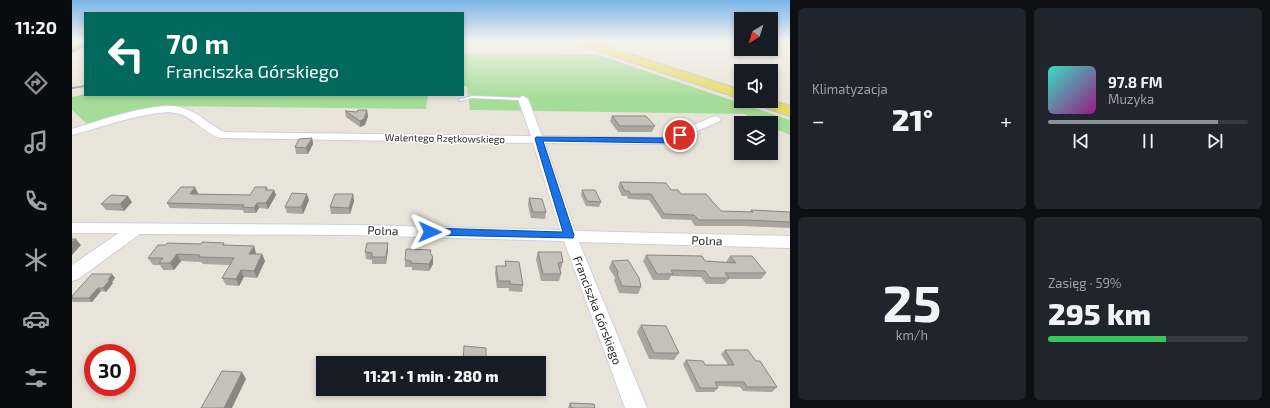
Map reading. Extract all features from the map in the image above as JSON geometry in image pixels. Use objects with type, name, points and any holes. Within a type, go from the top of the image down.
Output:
[{"type":"main road","points":[[635,60],[734,93]]},
{"type":"main road","points":[[778,107],[790,111]]},
{"type":"street","name":"Franciszka Górskiego","points":[[523,98],[570,235],[636,408]]},
{"type":"street","name":"Walentego Rzętkowskiego","points":[[72,132],[109,121],[178,109],[221,135],[667,141],[716,119]]},
{"type":"street","name":"Polna","points":[[72,228],[352,230],[790,242]]},
{"type":"street","points":[[72,274],[136,229]]},
{"type":"lane","points":[[460,100],[472,97],[523,98]]},
{"type":"green space","points":[[464,60],[614,60],[734,101],[734,108],[755,108],[790,120],[790,135],[778,130],[778,116],[748,116],[744,114],[470,110],[467,86],[464,86]]},
{"type":"green space","points":[[84,94],[84,96],[428,96],[426,109],[159,106],[88,125],[72,110],[72,97]]},
{"type":"building","points":[[358,110],[367,110],[364,119],[360,121],[345,111],[357,112]]},
{"type":"building","points":[[612,116],[646,116],[655,126],[620,126]]},
{"type":"building","points":[[312,138],[306,148],[295,147],[299,139]]},
{"type":"building","points":[[620,182],[666,183],[671,190],[678,190],[681,194],[706,194],[721,211],[753,212],[751,210],[790,212],[790,222],[699,220],[694,215],[664,214],[651,194],[630,194],[629,191],[625,191]]},
{"type":"building","points":[[181,187],[195,187],[190,194],[250,195],[255,187],[267,187],[265,190],[274,190],[266,203],[257,203],[254,208],[242,207],[244,205],[167,203]]},
{"type":"building","points":[[582,190],[595,190],[601,202],[587,201]]},
{"type":"building","points":[[292,193],[307,194],[301,207],[285,207]]},
{"type":"building","points":[[335,194],[353,194],[349,208],[330,207]]},
{"type":"building","points":[[111,195],[128,196],[120,204],[101,204]]},
{"type":"building","points":[[529,198],[542,199],[546,212],[533,212]]},
{"type":"building","points":[[202,242],[224,243],[223,245],[254,246],[249,254],[262,254],[254,271],[241,270],[236,279],[222,278],[234,258],[199,257],[200,255],[177,254],[170,263],[159,263],[163,258],[148,258],[158,245],[166,245],[167,243],[201,244]]},
{"type":"building","points":[[367,243],[388,243],[386,257],[372,257],[372,253],[365,252]]},
{"type":"building","points":[[406,249],[431,250],[430,253],[433,257],[429,264],[411,263],[411,261],[405,260]]},
{"type":"building","points":[[538,252],[561,252],[563,262],[558,263],[561,274],[543,274]]},
{"type":"building","points":[[646,255],[702,256],[705,261],[736,263],[730,256],[752,256],[766,273],[725,273],[729,278],[710,278],[705,271],[671,270],[673,274],[657,274]]},
{"type":"building","points":[[628,260],[639,278],[641,287],[622,286],[617,274],[618,272],[612,261]]},
{"type":"building","points":[[505,261],[519,262],[523,285],[510,284],[510,281],[498,281],[496,266],[506,266]]},
{"type":"building","points":[[92,274],[112,274],[108,280],[110,280],[103,288],[98,288],[89,298],[72,298],[72,296]]},
{"type":"building","points":[[641,325],[666,326],[679,353],[654,353]]},
{"type":"building","points":[[464,346],[486,348],[486,356],[463,356]]},
{"type":"building","points":[[725,350],[748,350],[756,361],[760,361],[777,387],[747,387],[744,382],[715,382],[718,388],[700,388],[686,360],[703,361],[705,365],[734,365]]},
{"type":"building","points":[[222,371],[242,372],[224,408],[201,408]]},
{"type":"building","points":[[570,403],[594,404],[595,408],[571,408]]},
{"type":"railway","points":[[72,88],[84,86]]},
{"type":"route","points":[[430,232],[570,235],[538,139],[667,141],[680,135]]}]
